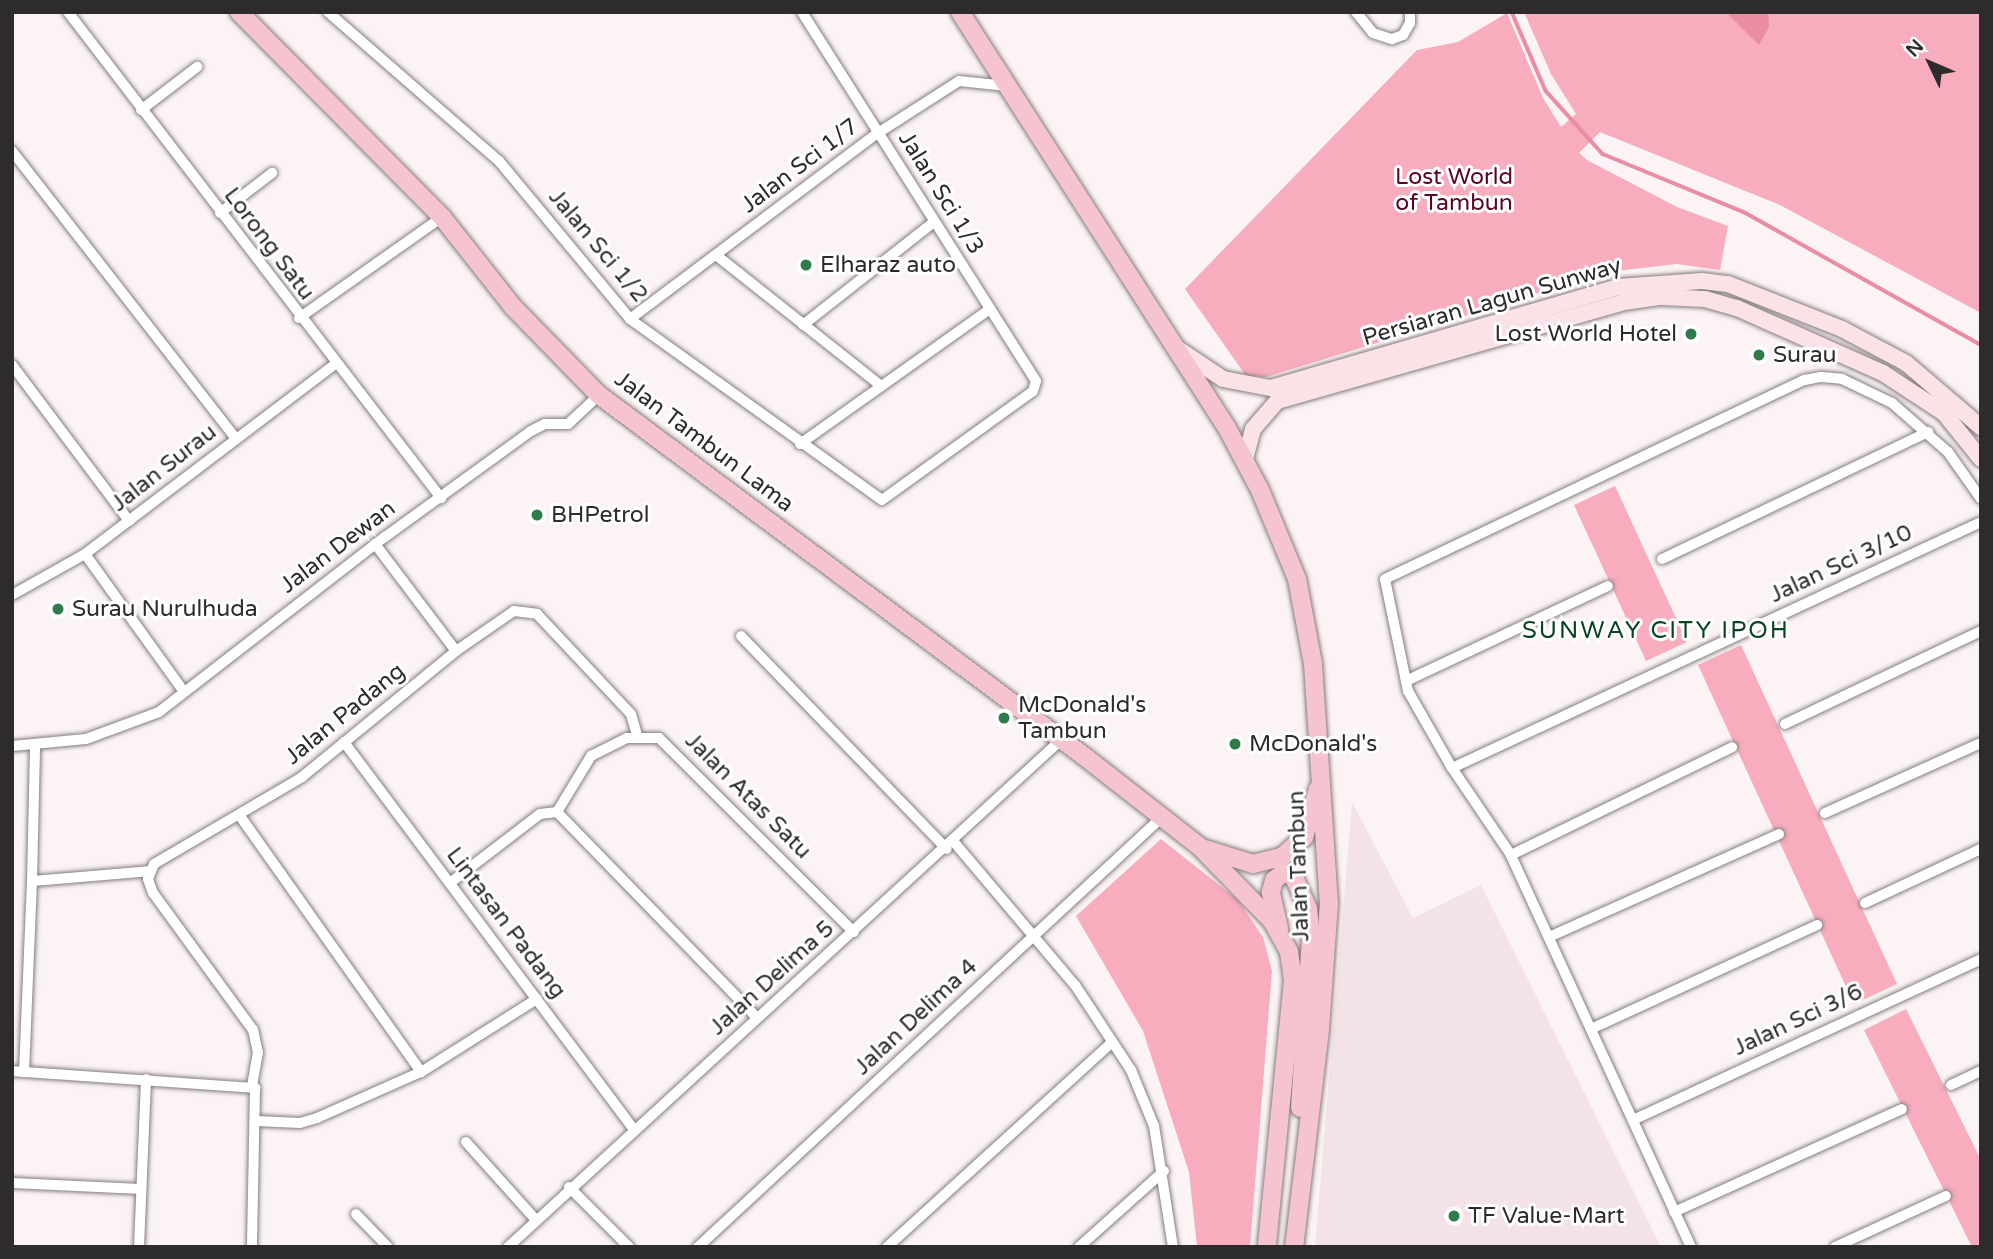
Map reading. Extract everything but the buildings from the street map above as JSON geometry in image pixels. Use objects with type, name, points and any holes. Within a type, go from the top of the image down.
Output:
[{"type":"main road","name":"Jalan Tambun Lama","points":[[239,12],[442,217],[513,307],[599,395],[1062,739],[1199,846]]},
{"type":"main road","name":"Jalan Tambun","points":[[960,12],[1245,459],[1288,556],[1303,602],[1313,664],[1329,903],[1294,1247]]},
{"type":"main road","name":"Persiaran Lagun Sunway","points":[[1174,346],[1223,379],[1271,388],[1618,287],[1702,281],[1728,284],[1842,329],[1906,363],[1981,427]]},
{"type":"main road","name":"Persiaran Lagun Sunway","points":[[1245,459],[1252,429],[1277,401],[1624,302],[1687,297],[1737,308],[1784,326],[1894,379],[1944,413],[1981,459]]},
{"type":"main road","points":[[1199,846],[1253,864],[1282,857],[1304,837],[1321,777]]},
{"type":"main road","points":[[1199,846],[1280,931]]},
{"type":"main road","points":[[1267,1247],[1289,1035],[1292,964],[1280,931],[1271,892],[1274,880],[1283,873],[1293,874],[1308,909],[1311,939],[1300,1115],[1304,1168]]},
{"type":"street","name":"Lorong Satu","points":[[68,12],[299,318],[440,498]]},
{"type":"street","name":"Jalan Sci 1/2","points":[[329,12],[499,161],[630,320],[874,499],[889,496]]},
{"type":"street","name":"Jalan Sci 1/3","points":[[802,12],[1035,378],[1035,388],[1028,394],[889,496]]},
{"type":"street","points":[[1356,12],[1373,33],[1392,40],[1403,35],[1410,23],[1410,12]]},
{"type":"street","points":[[141,110],[197,67]]},
{"type":"street","name":"Jalan Sci 1/7","points":[[630,320],[878,134],[959,81],[1007,86]]},
{"type":"street","points":[[12,150],[236,439]]},
{"type":"street","points":[[220,213],[272,173]]},
{"type":"street","points":[[299,318],[442,217]]},
{"type":"street","points":[[803,325],[934,222]]},
{"type":"street","points":[[716,255],[881,387]]},
{"type":"street","points":[[800,444],[990,309]]},
{"type":"street","name":"Jalan Surau","points":[[12,595],[85,554],[335,364]]},
{"type":"street","points":[[12,365],[129,521]]},
{"type":"street","points":[[1691,1247],[1511,855],[1452,768],[1406,681],[1385,579],[1805,380],[1842,379],[1892,403],[1948,452],[1981,499]]},
{"type":"street","name":"Jalan Dewan","points":[[12,746],[86,739],[159,712],[375,544],[538,427],[573,421],[599,395]]},
{"type":"street","points":[[1662,559],[1928,432]]},
{"type":"street","name":"Jalan Sci 3/10","points":[[1452,768],[1981,522]]},
{"type":"street","points":[[375,544],[456,651]]},
{"type":"street","points":[[85,554],[184,692]]},
{"type":"street","points":[[1406,681],[1608,586]]},
{"type":"street","name":"Jalan Padang","points":[[150,871],[160,859],[240,816],[302,776],[456,651],[522,608],[537,614],[631,714],[636,735]]},
{"type":"street","points":[[1785,724],[1981,631]]},
{"type":"street","points":[[741,636],[1037,935],[1075,985],[1143,1092],[1164,1171],[1173,1247]]},
{"type":"street","points":[[450,883],[540,814],[557,811],[591,756],[636,735]]},
{"type":"street","name":"Jalan Atas Satu","points":[[636,735],[667,743],[854,932]]},
{"type":"street","name":"Jalan Delima 5","points":[[508,1247],[569,1187],[950,845],[1062,739]]},
{"type":"street","name":"Lintasan Padang","points":[[344,742],[634,1129]]},
{"type":"street","points":[[1825,813],[1981,743]]},
{"type":"street","points":[[34,745],[32,881],[18,1072],[251,1086],[257,1094],[252,1247]]},
{"type":"street","points":[[1511,855],[1732,747]]},
{"type":"street","points":[[557,811],[757,1018]]},
{"type":"street","name":"Jalan Delima 4","points":[[698,1247],[1037,935],[1158,814]]},
{"type":"street","points":[[240,816],[421,1072]]},
{"type":"street","points":[[1549,937],[1779,834]]},
{"type":"street","points":[[1865,903],[1981,849]]},
{"type":"street","points":[[32,881],[150,871],[153,893],[253,1030],[258,1053],[251,1086]]},
{"type":"street","points":[[1591,1029],[1818,925]]},
{"type":"street","name":"Jalan Sci 3/6","points":[[1633,1120],[1981,959]]},
{"type":"street","points":[[257,1121],[300,1123],[317,1118],[421,1072],[537,999]]},
{"type":"street","points":[[887,1247],[1111,1043]]},
{"type":"street","points":[[1951,1085],[1981,1070]]},
{"type":"street","points":[[139,1247],[146,1079]]},
{"type":"street","points":[[1674,1212],[1902,1109]]},
{"type":"street","points":[[466,1142],[536,1220]]},
{"type":"street","points":[[1079,1247],[1164,1171]]},
{"type":"street","points":[[12,1183],[141,1189]]},
{"type":"street","points":[[569,1187],[629,1247]]},
{"type":"street","points":[[1835,1247],[1946,1196]]},
{"type":"street","points":[[356,1214],[388,1247]]},
{"type":"shaded area","points":[[1726,12],[1768,12],[1769,27],[1759,45]]},
{"type":"shaded area","points":[[1352,802],[1413,918],[1481,885],[1661,1247],[1315,1247]]},
{"type":"green space","name":"Lost World of Tambun","points":[[1524,12],[1981,12],[1981,313],[1780,205],[1600,132],[1579,153],[1587,160],[1677,207],[1728,226],[1720,270],[1677,264],[1607,272],[1266,377],[1246,376],[1185,289],[1417,50],[1458,42],[1507,13],[1543,98],[1561,127],[1576,114],[1551,74]]},
{"type":"green space","points":[[1615,486],[1687,642],[1646,661],[1574,505]]},
{"type":"green space","points":[[1741,645],[1897,984],[1854,1004],[1698,665]]},
{"type":"green space","points":[[1161,839],[1238,900],[1263,937],[1272,971],[1250,1247],[1197,1247],[1189,1172],[1143,1031],[1076,916]]},
{"type":"green space","points":[[1906,1009],[1981,1160],[1981,1247],[1972,1247],[1864,1030]]},
{"type":"waterway","points":[[1512,12],[1546,91],[1603,154],[1744,212],[1981,345]]},
{"type":"place","name":"Elharaz auto","points":[[806,265]]},
{"type":"place","name":"Lost World Hotel","points":[[1691,334]]},
{"type":"place","name":"Surau","points":[[1759,355]]},
{"type":"place","name":"BHPetrol","points":[[537,515]]},
{"type":"place","name":"Surau Nurulhuda","points":[[58,609]]},
{"type":"place","name":"McDonald's Tambun","points":[[1004,718]]},
{"type":"place","name":"McDonald's","points":[[1235,744]]},
{"type":"place","name":"TF Value-Mart","points":[[1454,1216]]},
{"type":"district","name":"SUNWAY CITY IPOH","points":[[1656,631]]}]
